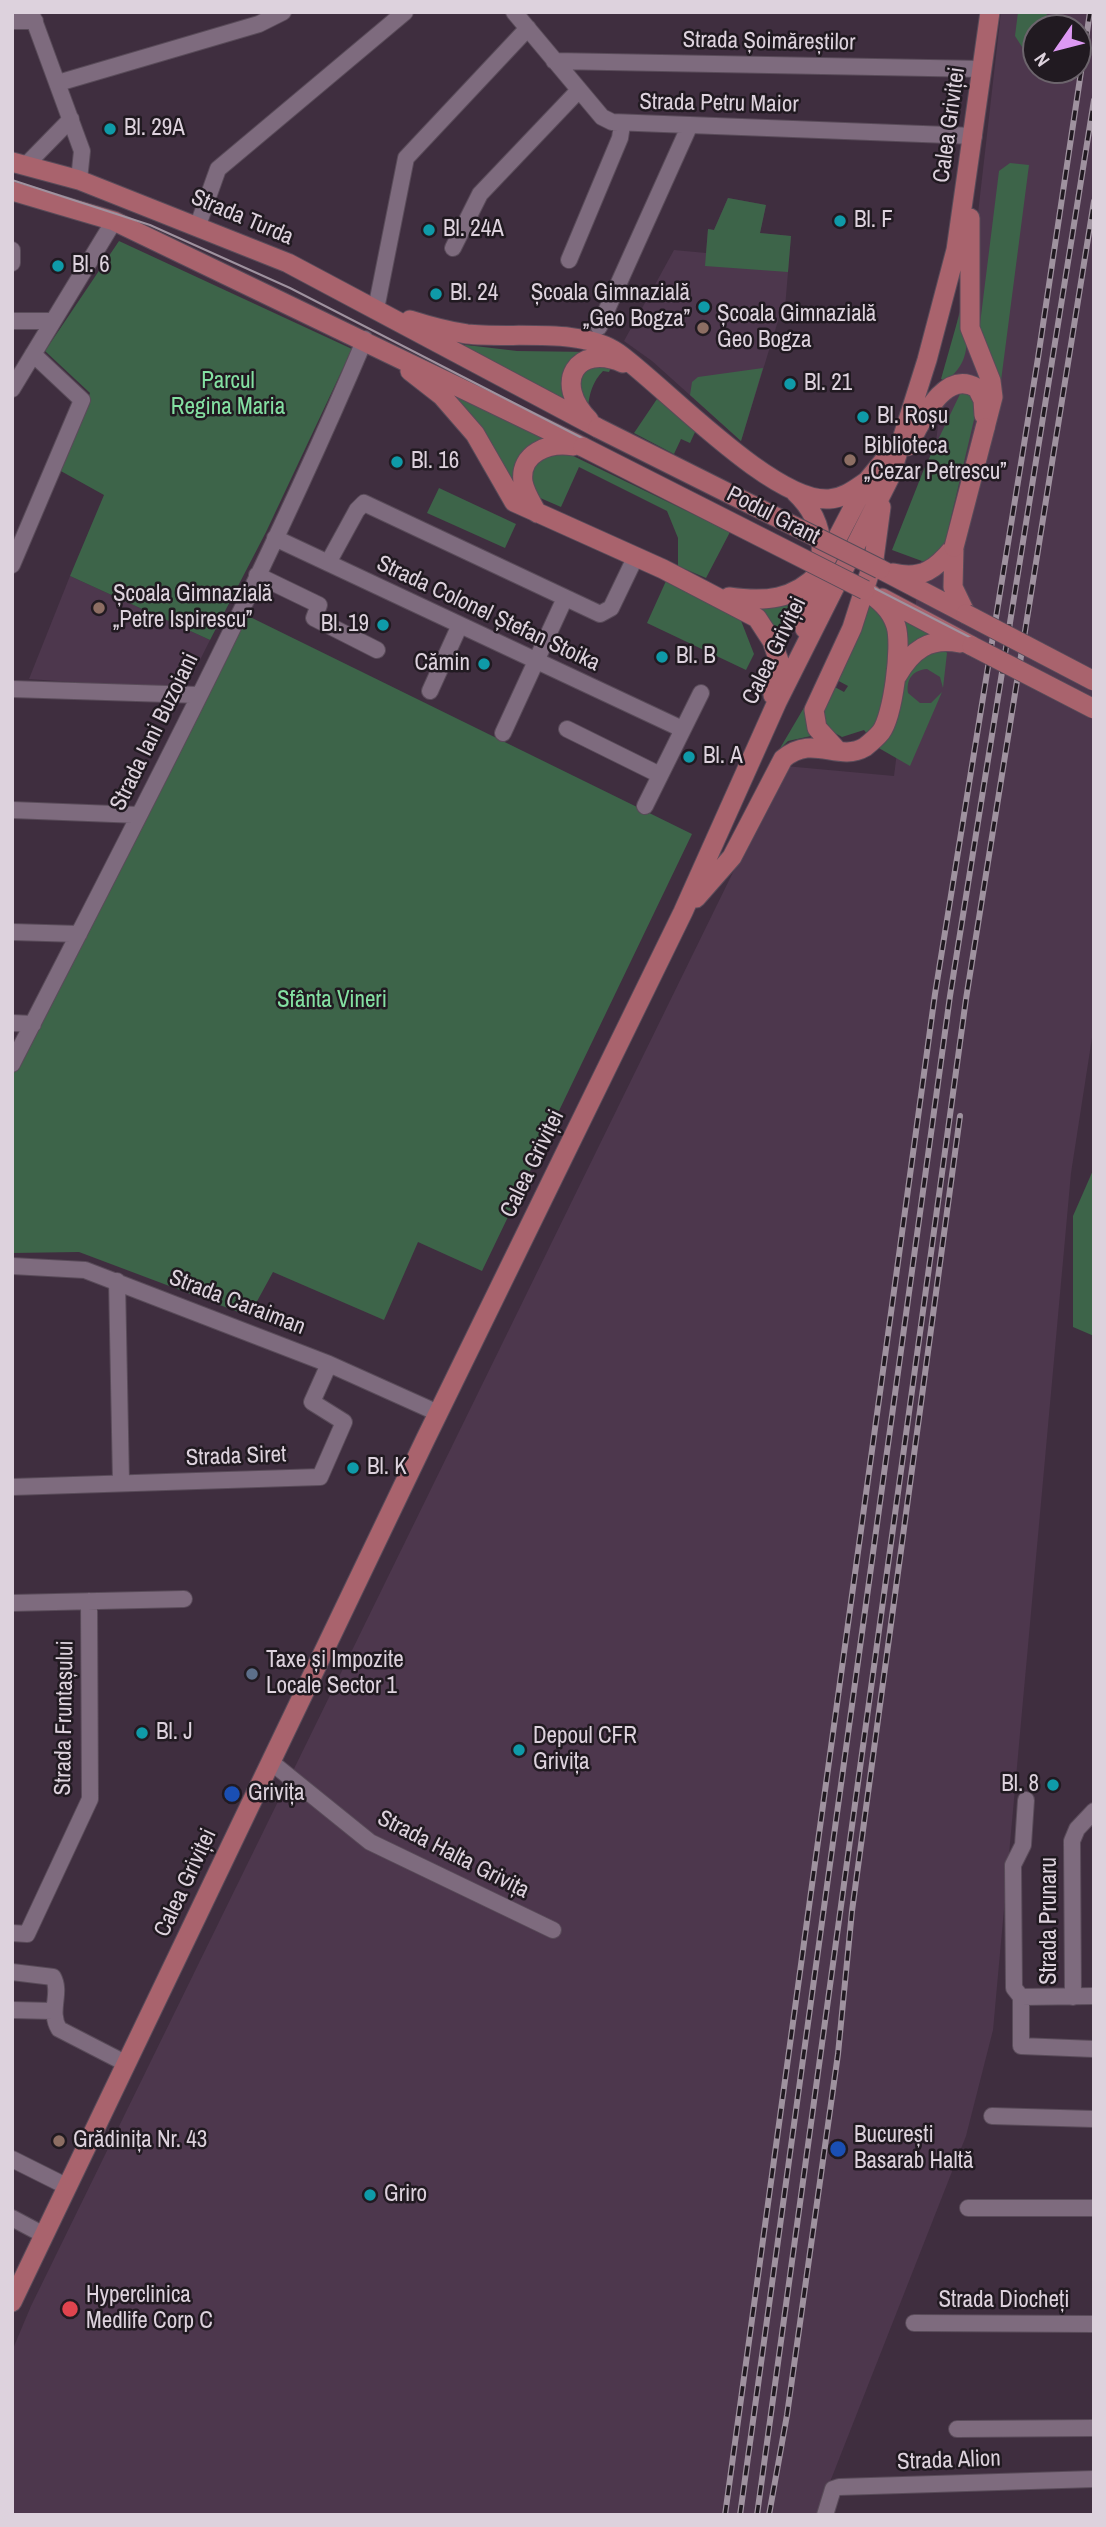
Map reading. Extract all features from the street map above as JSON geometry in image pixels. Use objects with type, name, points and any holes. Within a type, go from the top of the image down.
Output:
[{"type":"main road","name":"Calea Griviței","points":[[14,2296],[438,1413],[683,912],[765,727],[903,437],[943,302],[969,172],[990,12]]},
{"type":"main road","name":"Strada Turda","points":[[19,164],[79,180],[288,263],[441,346]]},
{"type":"main road","points":[[966,614],[953,587],[954,547],[993,397],[991,381],[973,343],[969,321],[969,172]]},
{"type":"main road","points":[[12,191],[114,221],[365,339],[442,396],[475,434],[514,502],[718,595],[757,618],[779,661],[765,727]]},
{"type":"main road","points":[[376,309],[439,329],[467,334],[593,341],[617,353],[719,440],[789,486],[812,497],[828,499],[880,483]]},
{"type":"main road","name":"Podul Grant","points":[[365,339],[865,590],[1094,709]]},
{"type":"main road","name":"Podul Grant","points":[[441,346],[1094,681]]},
{"type":"main road","points":[[598,428],[572,399],[570,380],[575,370],[582,363],[602,358],[638,370]]},
{"type":"main road","points":[[718,595],[777,599],[802,589],[819,573],[931,407],[952,385],[968,384],[979,391],[983,400],[985,428]]},
{"type":"main road","points":[[537,513],[523,481],[528,460],[542,448],[553,445],[583,447]]},
{"type":"main road","points":[[837,751],[817,728],[814,710],[852,628],[874,559],[880,483]]},
{"type":"main road","points":[[789,486],[806,502],[818,522],[822,540],[819,573],[796,662]]},
{"type":"main road","points":[[880,569],[907,576],[925,574],[942,562],[954,547]]},
{"type":"main road","points":[[683,912],[732,857],[783,759],[810,746],[837,751],[857,750],[881,732],[887,720],[898,644],[896,627],[887,608],[865,590]]},
{"type":"main road","points":[[893,683],[904,664],[919,648],[941,641],[972,646]]},
{"type":"street","points":[[58,83],[259,24],[283,12]]},
{"type":"street","points":[[198,225],[218,169],[405,12]]},
{"type":"street","name":"Strada Petru Maior","points":[[514,12],[601,117],[622,125],[835,129],[974,136]]},
{"type":"street","points":[[12,21],[33,17],[82,151],[79,180]]},
{"type":"street","points":[[376,309],[406,158],[527,28]]},
{"type":"street","name":"Strada Șoimăreștilor","points":[[554,61],[983,69]]},
{"type":"street","points":[[453,248],[480,194],[579,90]]},
{"type":"street","points":[[19,164],[71,119]]},
{"type":"street","points":[[569,260],[620,138],[622,125]]},
{"type":"street","points":[[599,327],[689,127]]},
{"type":"street","points":[[12,389],[114,221]]},
{"type":"street","points":[[12,250],[12,263]]},
{"type":"street","points":[[12,321],[52,321]]},
{"type":"street","name":"Strada Iani Buzoiani","points":[[12,1064],[199,695],[275,538],[365,339]]},
{"type":"street","points":[[12,565],[82,400],[33,354]]},
{"type":"street","points":[[328,563],[357,510],[364,503],[600,614],[606,613],[636,556]]},
{"type":"street","name":"Strada Colonel Ștefan Stoika","points":[[275,538],[459,627],[682,729]]},
{"type":"street","points":[[257,575],[319,605],[314,618],[377,650]]},
{"type":"street","points":[[503,733],[565,598]]},
{"type":"street","points":[[430,691],[459,627]]},
{"type":"street","points":[[12,689],[199,695]]},
{"type":"street","points":[[645,806],[701,692]]},
{"type":"street","points":[[567,729],[660,775]]},
{"type":"street","points":[[12,810],[139,815]]},
{"type":"street","points":[[12,932],[79,934]]},
{"type":"street","points":[[12,1023],[33,1024]]},
{"type":"street","name":"Strada Caraiman","points":[[12,1266],[85,1269],[329,1364],[438,1413]]},
{"type":"street","points":[[117,1281],[121,1482]]},
{"type":"street","name":"Strada Siret","points":[[12,1487],[320,1477],[344,1422],[312,1402],[329,1364]]},
{"type":"street","points":[[12,1603],[184,1599]]},
{"type":"street","name":"Strada Fruntașului","points":[[12,1933],[27,1934],[90,1799],[89,1601]]},
{"type":"street","name":"Strada Halta Grivița","points":[[271,1762],[370,1842],[553,1930]]},
{"type":"street","name":"Strada Prunaru","points":[[1026,1800],[1023,1844],[1013,1865],[1014,1988],[1021,1997],[1094,1996]]},
{"type":"street","name":"Strada Prunaru","points":[[1073,1997],[1072,1841],[1077,1829],[1094,1811]]},
{"type":"street","points":[[12,1972],[53,1977],[57,1984],[53,2011],[56,2023],[64,2033],[127,2064]]},
{"type":"street","points":[[1021,1997],[1021,2046],[1094,2049]]},
{"type":"street","points":[[12,2010],[53,2011]]},
{"type":"street","points":[[992,2116],[1094,2119]]},
{"type":"street","points":[[12,2160],[68,2187]]},
{"type":"street","points":[[968,2208],[1094,2208]]},
{"type":"street","points":[[12,2218],[44,2235]]},
{"type":"street","name":"Strada Diocheți","points":[[914,2323],[1094,2324]]},
{"type":"street","points":[[957,2429],[1094,2428]]},
{"type":"street","name":"Strada Alion","points":[[825,2515],[832,2489],[839,2487],[1094,2479]]},
{"type":"shaded area","points":[[1001,12],[1094,12],[1094,1025],[1071,1173],[993,2030],[966,2136],[817,2515],[12,2515],[12,2351],[31,2306],[785,766],[894,776],[942,394],[976,231]]},
{"type":"shaded area","name":"Școala Gimnazială Geo Bogza","points":[[728,198],[766,205],[760,233],[791,236],[785,308],[782,308],[741,441],[652,361],[624,341],[674,250],[706,253],[708,229],[714,230]]},
{"type":"shaded area","name":"Școala Gimnazială „Petre Ispirescu”","points":[[70,576],[210,640],[185,690],[29,679]]},
{"type":"green space","points":[[1018,12],[1047,12],[1022,14],[1022,47],[1015,36]]},
{"type":"green space","points":[[1010,163],[1029,165],[998,404],[978,340],[999,171]]},
{"type":"green space","points":[[728,198],[766,205],[760,233],[791,236],[788,272],[705,266],[708,229],[714,230]]},
{"type":"green space","name":"Parcul Regina Maria","points":[[119,241],[352,349],[266,532],[210,640],[70,576],[104,495],[59,470],[90,393],[45,351]]},
{"type":"green space","points":[[960,312],[964,313],[966,350],[960,366],[946,381],[941,379]]},
{"type":"green space","points":[[458,344],[517,351],[591,352],[562,399]]},
{"type":"green space","points":[[612,365],[609,372],[603,371],[594,383],[588,408],[577,380],[585,369]]},
{"type":"green space","points":[[763,368],[741,441],[690,395],[692,382],[698,377]]},
{"type":"green space","points":[[439,383],[544,437],[519,493]]},
{"type":"green space","points":[[961,392],[970,393],[977,407],[944,547],[930,564],[892,550],[924,469]]},
{"type":"green space","points":[[659,396],[696,430],[690,443],[681,439],[674,454],[634,433]]},
{"type":"green space","points":[[567,453],[730,532],[706,578],[678,566],[678,538],[667,511],[579,467],[561,507],[538,497],[528,472],[536,457]]},
{"type":"green space","points":[[439,488],[516,524],[505,548],[427,513]]},
{"type":"green space","points":[[666,581],[740,618],[754,654],[746,670],[647,623]]},
{"type":"green space","points":[[798,598],[778,641],[754,606]]},
{"type":"green space","points":[[870,602],[928,631],[947,653],[943,688],[940,677],[927,669],[914,673],[909,680],[908,693],[920,703],[931,703],[942,692],[910,766],[877,747],[864,730],[842,737],[826,728],[821,702],[831,685],[844,692],[848,686],[835,679]]},
{"type":"green space","name":"Sfânta Vineri","points":[[246,615],[692,834],[482,1271],[418,1242],[384,1320],[273,1272],[249,1316],[79,1252],[12,1253],[12,1076]]},
{"type":"green space","points":[[812,694],[811,736],[788,741],[779,750]]},
{"type":"green space","points":[[1094,1168],[1094,1336],[1073,1327],[1073,1216]]},
{"type":"tram line","points":[[12,180],[150,225],[290,288],[1094,701]]},
{"type":"railway","points":[[725,2515],[935,994],[1038,358],[1090,12]]},
{"type":"railway","points":[[740,2515],[950,996],[1094,100]]},
{"type":"railway","points":[[757,2515],[966,999],[1094,201]]},
{"type":"railway","points":[[769,2515],[787,2415],[838,2054],[852,1911],[960,1116]]},
{"type":"place","name":"Bl. 29A","points":[[110,129]]},
{"type":"place","name":"Bl. F","points":[[840,221]]},
{"type":"place","name":"Bl. 24A","points":[[429,230]]},
{"type":"place","name":"Bl. 6","points":[[58,266]]},
{"type":"place","name":"Bl. 24","points":[[436,294]]},
{"type":"place","name":"Școala Gimnazială „Geo Bogza”","points":[[704,307]]},
{"type":"place","name":"Școala Gimnazială Geo Bogza","points":[[703,328]]},
{"type":"place","name":"Bl. 21","points":[[790,384]]},
{"type":"place","name":"Bl. Roșu","points":[[863,417]]},
{"type":"place","name":"Biblioteca „Cezar Petrescu”","points":[[850,460]]},
{"type":"place","name":"Bl. 16","points":[[397,462]]},
{"type":"place","name":"Școala Gimnazială „Petre Ispirescu”","points":[[99,608]]},
{"type":"place","name":"Bl. 19","points":[[383,625]]},
{"type":"place","name":"Bl. B","points":[[662,657]]},
{"type":"place","name":"Cămin","points":[[484,664]]},
{"type":"place","name":"Bl. A","points":[[689,757]]},
{"type":"place","name":"Bl. K","points":[[353,1468]]},
{"type":"place","name":"Taxe și Impozite Locale Sector 1","points":[[252,1674]]},
{"type":"place","name":"Bl. J","points":[[142,1733]]},
{"type":"place","name":"Depoul CFR Grivița","points":[[519,1750]]},
{"type":"place","name":"Bl. 8","points":[[1053,1785]]},
{"type":"place","name":"Grivița","points":[[232,1794]]},
{"type":"place","name":"Grădinița Nr. 43","points":[[59,2141]]},
{"type":"place","name":"București Basarab Haltă","points":[[838,2149]]},
{"type":"place","name":"Griro","points":[[370,2195]]},
{"type":"place","name":"Hyperclinica Medlife Corp C","points":[[70,2309]]}]
